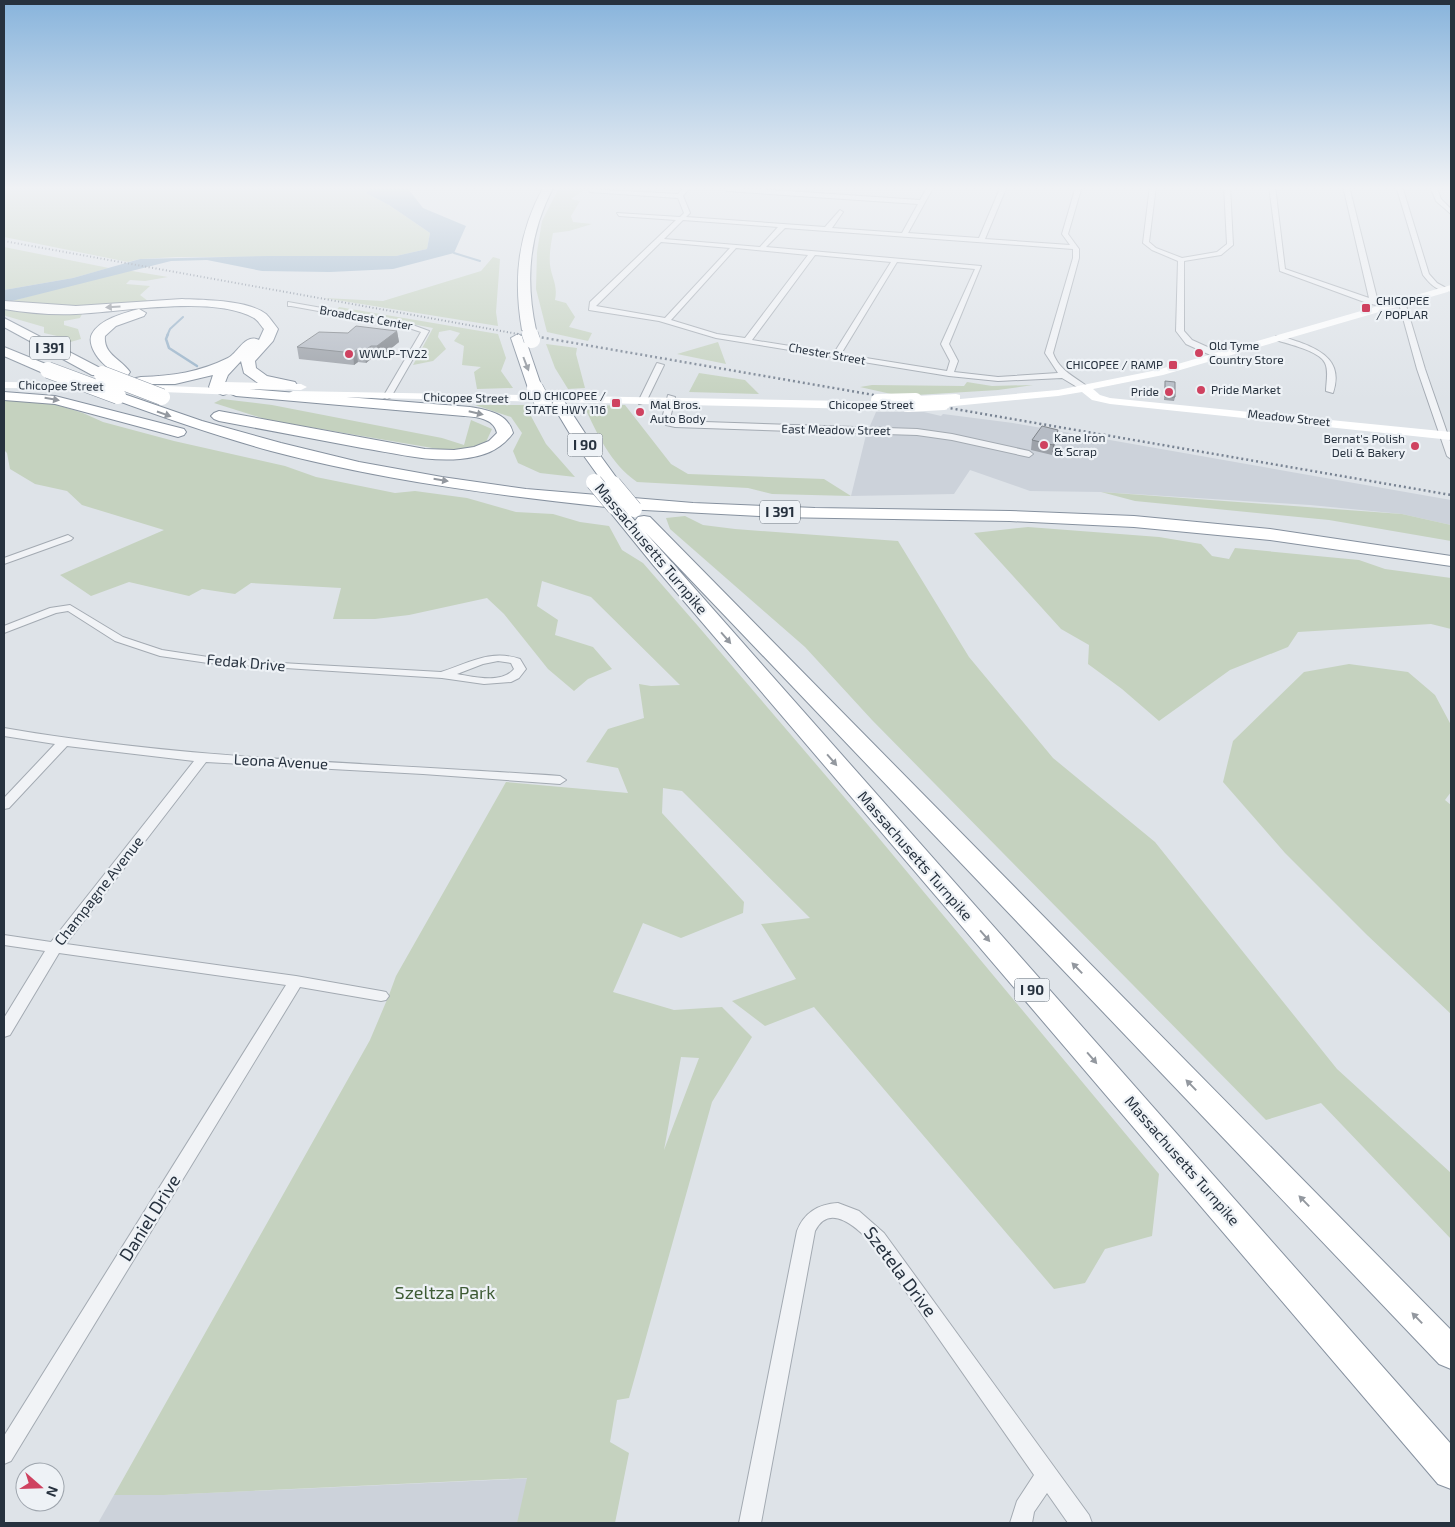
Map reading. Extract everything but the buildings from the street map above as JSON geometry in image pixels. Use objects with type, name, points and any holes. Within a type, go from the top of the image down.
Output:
[{"type":"highway","name":"Massachusetts Turnpike","points":[[524,257],[522,286],[523,334],[567,445],[594,482],[621,500],[1451,1353]]},
{"type":"highway","points":[[4,305],[77,310],[192,303],[243,309],[263,318],[271,330],[268,338],[248,360],[248,367],[251,373],[261,379],[275,382],[323,388]]},
{"type":"highway","points":[[141,381],[174,380],[198,376],[213,370],[238,356],[251,344],[257,336],[256,326],[251,320],[238,314],[214,309],[188,307],[140,313],[106,326],[98,334],[97,342],[100,353],[107,361],[162,397]]},
{"type":"highway","name":"I 391","points":[[4,322],[97,372],[219,416],[301,438],[388,457],[492,474],[678,496],[784,502],[1010,506],[1146,512],[1312,528],[1451,550]]},
{"type":"highway","name":"I 391","points":[[4,338],[64,371],[118,396],[220,432],[312,455],[405,474],[526,493],[674,507],[802,513],[1040,517],[1181,525],[1326,541],[1451,561]]},
{"type":"highway","points":[[4,351],[48,370],[118,396]]},
{"type":"highway","points":[[219,416],[380,447],[436,455],[461,454],[481,450],[495,444],[505,434],[504,426],[498,420],[464,410],[225,389],[238,356]]},
{"type":"highway","points":[[4,396],[55,400],[216,441],[308,459],[405,474]]},
{"type":"highway","name":"Massachusetts Turnpike","points":[[551,405],[587,449],[621,500],[698,606],[1451,1471]]},
{"type":"main road","name":"Chicopee Street","points":[[670,400],[877,400],[944,404],[1008,399],[1136,378],[1220,356],[1448,289]]},
{"type":"main road","name":"Chicopee Street","points":[[4,378],[141,381],[225,389],[323,388],[389,393]]},
{"type":"main road","points":[[1126,398],[1116,392],[1116,386],[1136,378]]},
{"type":"main road","name":"Chicopee Street","points":[[4,385],[670,400],[912,402],[1081,386]]},
{"type":"main road","name":"Meadow Street","points":[[1081,386],[1156,404]]},
{"type":"main road","name":"Meadow Street","points":[[1081,386],[1093,396],[1110,401]]},
{"type":"main road","name":"Meadow Street","points":[[1008,399],[1156,404],[1447,435]]},
{"type":"street","name":"Chester Street","points":[[641,257],[593,304],[593,308],[666,321],[700,333],[949,374],[992,379],[1064,376]]},
{"type":"street","points":[[666,321],[725,257]]},
{"type":"street","points":[[747,341],[810,257]]},
{"type":"street","points":[[863,257],[979,267],[946,344],[954,358],[955,364],[949,374]]},
{"type":"street","points":[[1075,257],[1049,350],[1051,359],[1064,376],[1081,386]]},
{"type":"street","points":[[1174,257],[1181,260],[1198,257]]},
{"type":"street","points":[[1280,257],[1281,269],[1287,273],[1386,306]]},
{"type":"street","points":[[1363,257],[1373,298],[1370,301]]},
{"type":"street","points":[[1421,257],[1426,274],[1435,284],[1448,289]]},
{"type":"street","points":[[836,356],[895,260]]},
{"type":"street","points":[[1181,260],[1180,331],[1189,342],[1220,356]]},
{"type":"street","points":[[1401,302],[1447,435],[1451,456]]},
{"type":"street","name":"Broadcast Center","points":[[291,304],[423,329],[425,332],[389,393]]},
{"type":"street","points":[[1279,338],[1326,358],[1330,368],[1330,391]]},
{"type":"street","points":[[643,399],[660,365]]},
{"type":"street","name":"East Meadow Street","points":[[670,400],[666,419],[678,425],[911,432],[952,437],[1029,454]]},
{"type":"street","points":[[4,561],[68,538]]},
{"type":"street","name":"Fedak Drive","points":[[4,630],[62,608],[77,611],[119,639],[160,653],[281,666],[442,675],[475,680],[500,681],[514,676],[520,668],[518,663],[513,660],[496,658],[476,662],[442,675]]},
{"type":"street","name":"Leona Avenue","points":[[4,732],[64,742],[204,758],[423,770],[560,780]]},
{"type":"street","points":[[4,805],[64,742]]},
{"type":"street","name":"Champagne Avenue","points":[[4,1031],[54,947],[204,758]]},
{"type":"street","points":[[4,940],[296,981],[381,996]]},
{"type":"street","name":"Daniel Drive","points":[[4,1454],[296,981]]},
{"type":"street","name":"Szetela Drive","points":[[750,1523],[806,1230],[812,1220],[829,1210],[846,1213],[860,1220],[878,1238],[1081,1523]]},
{"type":"street","points":[[1021,1523],[1024,1508],[1046,1476]]},
{"type":"shaded area","points":[[876,412],[924,412],[941,416],[943,414],[1013,423],[1451,500],[1451,525],[1402,514],[1310,505],[1101,492],[1030,491],[970,470],[954,494],[851,496],[866,435]]},
{"type":"shaded area","points":[[604,1475],[591,1523],[98,1523],[114,1495],[164,1495]]},
{"type":"green space","points":[[4,257],[55,257],[109,268],[73,278],[4,290]]},
{"type":"green space","points":[[104,257],[171,257],[140,259],[128,262]]},
{"type":"green space","points":[[493,257],[500,259],[496,312],[498,326],[324,298],[383,301],[481,271]]},
{"type":"green space","points":[[537,257],[550,257],[555,286],[555,300],[566,303],[575,317],[569,327],[592,333],[588,341],[547,332],[536,289]]},
{"type":"green space","points":[[126,270],[168,277],[145,281],[130,280],[126,284],[150,286],[140,295],[148,301],[63,307],[8,302]]},
{"type":"green space","points":[[339,307],[498,334],[506,358],[501,371],[513,388],[477,389],[474,372],[481,367],[462,365],[464,346],[454,341],[460,333],[450,330],[439,332],[438,337],[446,349],[433,361],[413,365],[433,328],[337,310]]},
{"type":"green space","points":[[4,310],[18,312],[82,314],[80,318],[64,321],[64,325],[78,329],[81,339],[67,343],[57,336],[44,333],[44,327],[4,315]]},
{"type":"green space","points":[[718,342],[726,364],[677,354]]},
{"type":"green space","points":[[546,344],[577,348],[576,354],[585,388],[568,389],[555,368]]},
{"type":"green space","points":[[699,373],[745,380],[759,394],[689,392]]},
{"type":"green space","points":[[967,382],[992,386],[1033,385],[998,390],[900,396],[860,387],[872,385],[964,386]]},
{"type":"green space","points":[[222,399],[272,405],[442,438],[464,445],[471,420],[492,429],[486,442],[468,449],[444,450],[268,420],[214,403]]},
{"type":"green space","name":"Szeltza Park","points":[[4,400],[54,404],[83,413],[103,422],[174,441],[285,466],[316,477],[395,493],[415,491],[467,498],[516,512],[553,514],[580,522],[609,526],[622,550],[643,563],[698,626],[868,825],[1159,1174],[1152,1236],[1105,1249],[1085,1283],[1054,1289],[814,1007],[765,1026],[732,1001],[796,979],[761,924],[810,918],[682,791],[663,788],[662,813],[744,902],[743,913],[681,938],[643,923],[613,992],[674,1010],[722,1007],[752,1037],[712,1102],[629,1398],[617,1400],[610,1442],[629,1453],[615,1523],[517,1523],[527,1478],[164,1495],[114,1495],[370,1040],[396,976],[506,782],[628,793],[618,768],[586,762],[608,729],[644,718],[639,684],[651,686],[680,685],[591,597],[542,581],[537,606],[558,620],[555,635],[593,647],[612,669],[588,679],[574,691],[548,669],[504,614],[487,598],[409,615],[375,619],[333,619],[341,588],[251,583],[235,594],[202,589],[189,596],[129,582],[91,596],[60,575],[164,530],[82,505],[67,491],[35,484],[10,469],[7,453],[4,450]],"holes":[[[681,1057],[699,1058],[664,1150]]]},
{"type":"green space","points":[[475,405],[525,405],[546,444],[575,477],[540,473],[518,463],[513,451],[522,433],[511,417]]},
{"type":"green space","points":[[625,405],[671,464],[688,474],[824,479],[851,496],[772,494],[748,488],[637,482],[612,457],[584,406]]},
{"type":"green space","points":[[1101,492],[1402,514],[1451,525],[1451,541],[1329,520],[1135,501]]},
{"type":"green space","points":[[685,516],[703,525],[735,529],[898,541],[969,657],[1053,758],[1155,842],[1337,1069],[1451,1173],[1451,1239],[1321,1103],[1266,1120],[872,720],[805,647],[670,529],[666,518]]},
{"type":"green space","points":[[1028,527],[1159,537],[1201,544],[1212,556],[1229,559],[1235,548],[1359,560],[1385,569],[1451,578],[1451,629],[1431,624],[1298,632],[1288,647],[1230,670],[1159,721],[1122,689],[1088,664],[1089,645],[1061,629],[974,533]]},
{"type":"green space","points":[[1349,664],[1408,672],[1435,695],[1451,725],[1451,792],[1445,800],[1451,805],[1451,1014],[1367,935],[1285,853],[1223,782],[1233,741],[1304,672]]},
{"type":"water","points":[[438,257],[393,269],[330,272],[262,271],[207,260],[171,261],[4,303],[4,290],[73,278],[140,259]]},
{"type":"waterway","points":[[468,257],[480,261]]},
{"type":"waterway","points":[[167,336],[170,329],[183,317]]},
{"type":"waterway","points":[[168,334],[166,339],[169,348],[197,366]]},
{"type":"railway","points":[[94,257],[529,336]]},
{"type":"railway","points":[[522,334],[1451,495]]},
{"type":"place","name":"CHICOPEE / POPLAR","points":[[1366,308]]},
{"type":"place","name":"Old Tyme Country Store","points":[[1199,353]]},
{"type":"place","name":"WWLP-TV22","points":[[349,354]]},
{"type":"place","name":"CHICOPEE / RAMP","points":[[1173,365]]},
{"type":"place","name":"Pride Market","points":[[1201,390]]},
{"type":"place","name":"Pride","points":[[1169,392]]},
{"type":"place","name":"OLD CHICOPEE / STATE HWY 116","points":[[616,403]]},
{"type":"place","name":"Mal Bros. Auto Body","points":[[640,412]]},
{"type":"place","name":"Kane Iron & Scrap","points":[[1044,445]]},
{"type":"place","name":"Bernat's Polish Deli & Bakery","points":[[1415,446]]}]
